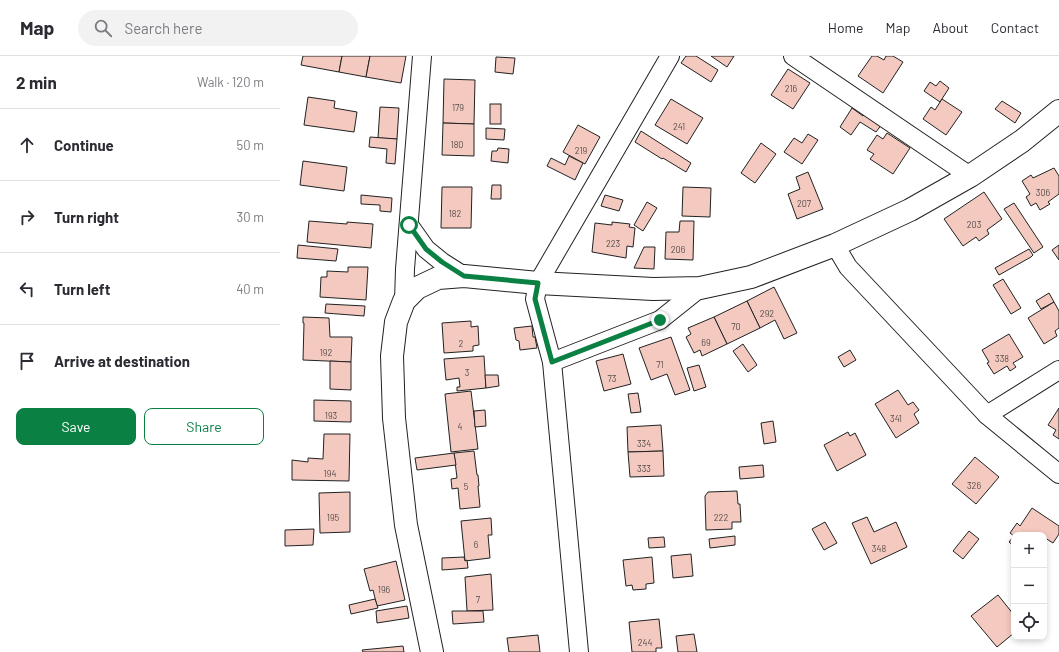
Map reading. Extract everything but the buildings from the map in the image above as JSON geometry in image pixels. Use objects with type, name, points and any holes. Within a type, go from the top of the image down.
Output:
[{"type":"street","points":[[422,56],[405,269],[404,301],[396,322],[392,356],[394,418],[406,525],[432,652]]},
{"type":"street","points":[[580,652],[552,362],[535,299],[538,283],[670,56]]},
{"type":"street","points":[[793,56],[970,176]]},
{"type":"street","points":[[404,301],[417,288],[438,278],[464,276],[538,283],[653,289],[700,288],[751,277],[835,245],[910,210],[970,176],[1022,141],[1059,111]]},
{"type":"street","points":[[409,225],[426,249],[442,262],[464,276]]},
{"type":"street","points":[[835,245],[848,267],[987,415],[1059,474]]},
{"type":"street","points":[[552,362],[660,320],[700,288]]},
{"type":"street","points":[[987,415],[1059,370]]},
{"type":"route","points":[[409,225],[426,249],[442,262],[464,276],[538,283],[535,299],[552,362],[660,320]]}]
